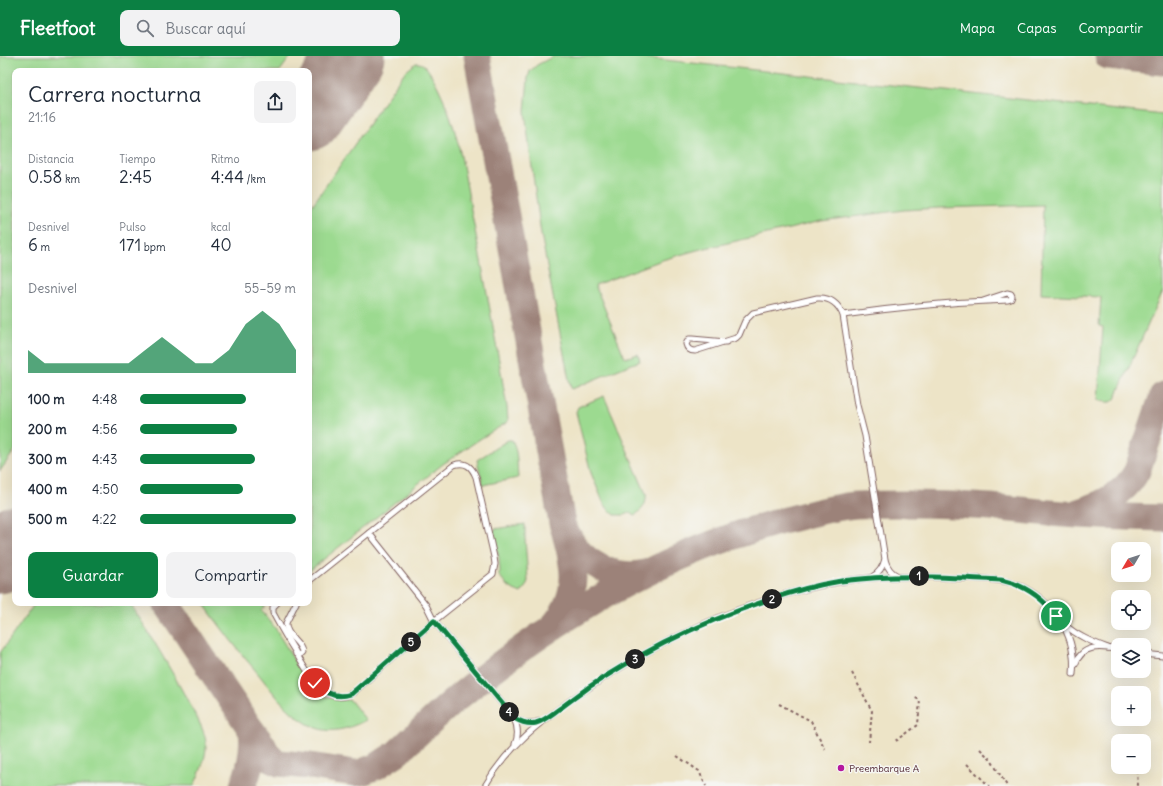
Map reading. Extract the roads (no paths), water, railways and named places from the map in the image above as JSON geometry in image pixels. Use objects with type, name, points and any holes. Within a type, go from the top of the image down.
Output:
[{"type":"lane","points":[[843,315],[905,306],[1008,300],[1011,299],[1012,296],[1008,293],[983,301]]},
{"type":"lane","points":[[726,342],[689,339],[686,344],[689,350],[695,351],[726,342],[736,338],[739,335],[745,321],[754,313],[758,312],[822,298],[833,302],[841,310],[857,405],[865,436],[885,559],[890,570],[899,576]]},
{"type":"lane","points":[[274,606],[273,613],[296,654],[306,671],[322,690],[334,696],[348,695],[354,692],[434,621],[493,574],[495,570],[494,557],[476,477],[473,470],[465,464],[454,464],[312,579]]},
{"type":"lane","points":[[369,533],[426,605],[434,621],[514,718],[518,728],[514,746]]},
{"type":"lane","points":[[869,578],[874,576],[880,570],[885,559]]},
{"type":"lane","points":[[485,786],[514,746],[523,737],[590,686],[664,643],[697,628],[743,608],[812,587],[840,581],[899,576],[1001,580],[1012,583],[1038,596],[1063,624],[1071,642],[1074,662],[1073,674],[1076,661],[1086,651],[1092,648],[1100,647],[1111,649]]},
{"type":"lane","points":[[295,606],[286,627],[287,631],[302,649],[302,653],[296,654]]},
{"type":"lane","points":[[1056,616],[1080,636],[1108,648]]},
{"type":"lane","points":[[1151,655],[1163,656]]},
{"type":"lane","points":[[514,718],[527,724],[545,720]]},
{"type":"place","name":"Preembarque A","points":[[841,768]]}]
